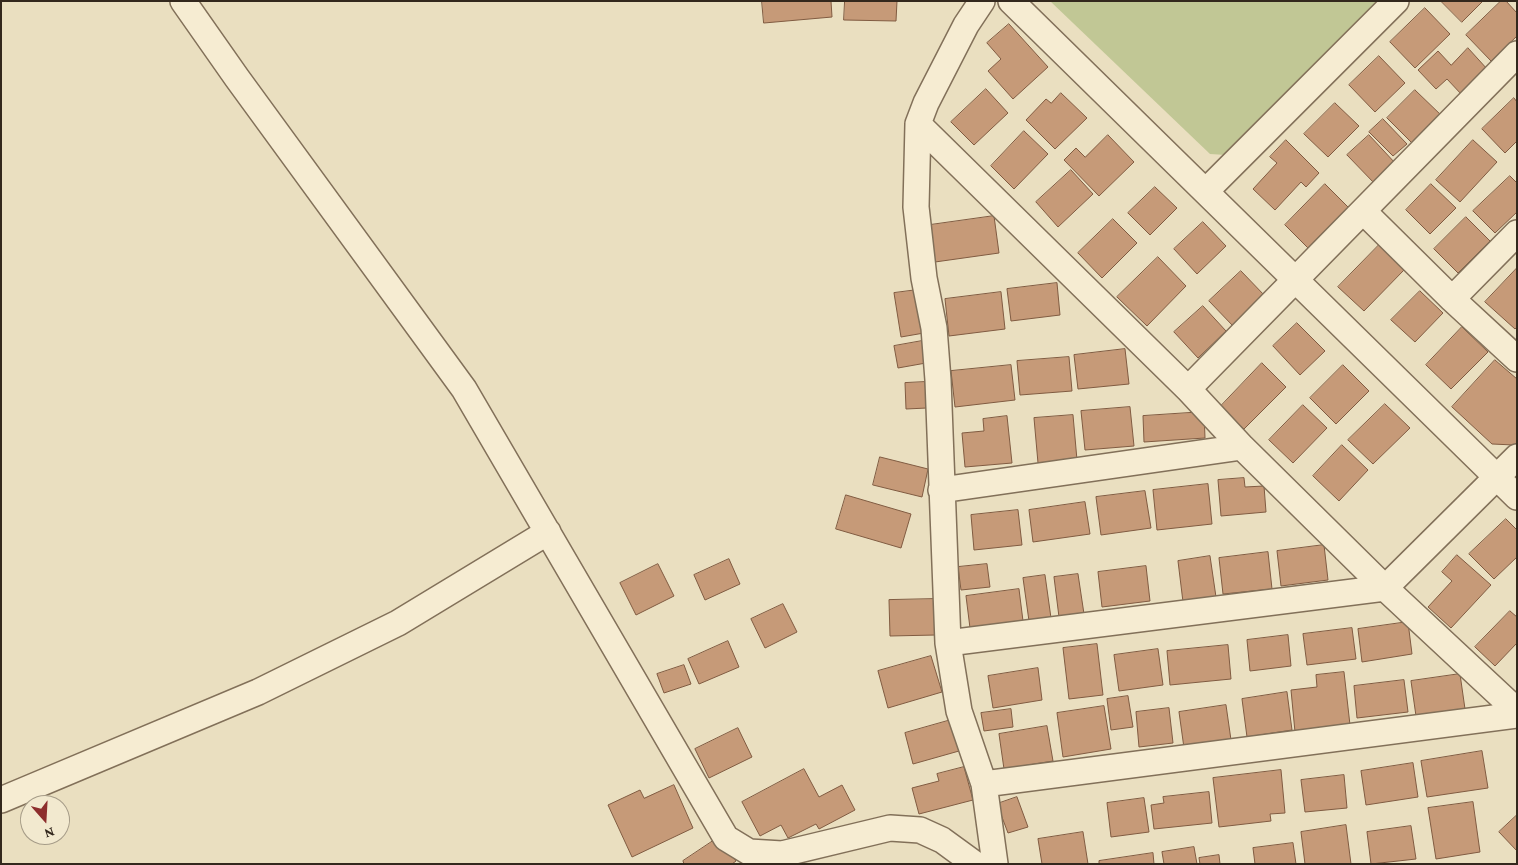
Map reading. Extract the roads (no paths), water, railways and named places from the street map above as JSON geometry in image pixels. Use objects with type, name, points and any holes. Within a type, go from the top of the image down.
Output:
[{"type":"street","points":[[183,1],[464,389],[726,838],[758,858],[890,828],[920,830],[942,840],[975,864]]},
{"type":"street","points":[[982,1],[962,34],[926,103],[918,124],[916,207],[924,278],[934,328],[938,380],[948,643],[959,711],[984,784],[995,864]]},
{"type":"street","points":[[1012,1],[1517,497]]},
{"type":"street","points":[[1206,192],[1396,1]]},
{"type":"street","points":[[1188,389],[1517,54]]},
{"type":"street","points":[[918,124],[1188,389],[1242,447],[1385,588],[1517,713]]},
{"type":"street","points":[[1362,211],[1517,359]]},
{"type":"street","points":[[1452,299],[1517,233]]},
{"type":"street","points":[[941,490],[1242,447]]},
{"type":"street","points":[[948,643],[1385,588],[1517,457]]},
{"type":"street","points":[[1,800],[258,692],[398,624],[548,532]]},
{"type":"street","points":[[984,784],[1517,713]]}]
